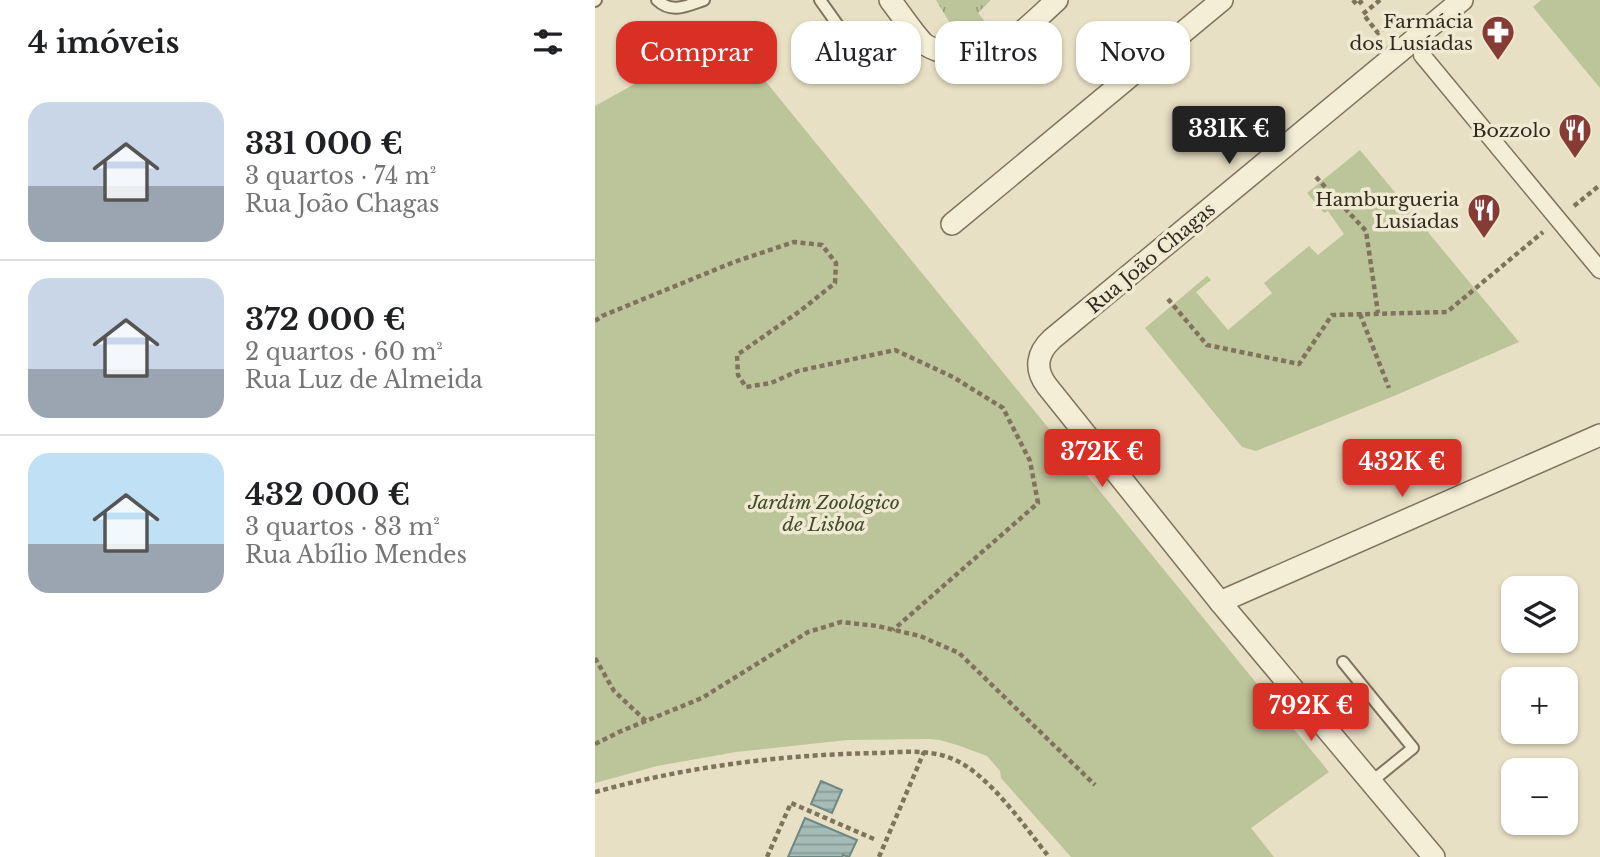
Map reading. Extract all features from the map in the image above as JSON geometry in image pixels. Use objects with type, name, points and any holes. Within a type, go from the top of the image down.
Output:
[{"type":"street","points":[[890,0],[925,45],[948,55],[968,58],[999,49],[1057,0]]},
{"type":"street","points":[[952,224],[1222,0]]},
{"type":"street","name":"Rua João Chagas","points":[[1220,602],[1047,386],[1040,374],[1039,359],[1052,339],[1462,0]]},
{"type":"street","points":[[1422,55],[1600,270]]},
{"type":"street","points":[[1434,857],[1220,602],[1600,435]]},
{"type":"lane","points":[[657,0],[667,8],[679,8],[703,0]]},
{"type":"lane","points":[[820,0],[835,21]]},
{"type":"lane","points":[[1343,662],[1413,748],[1371,782]]},
{"type":"path","points":[[1353,0],[1357,5],[1363,0]]},
{"type":"path","points":[[1380,0],[1363,14],[1378,33],[1393,21],[1400,29]]},
{"type":"path","points":[[1316,177],[1366,231],[1378,314]]},
{"type":"path","points":[[1168,299],[1207,345],[1299,364],[1332,315],[1447,312],[1600,185]]},
{"type":"path","points":[[595,321],[734,262],[794,242],[822,245],[836,263],[835,283],[800,312],[737,355],[738,375],[747,387],[771,383],[798,371],[895,351],[953,377],[1003,408],[1030,461],[1038,503],[893,630]]},
{"type":"path","points":[[1360,314],[1389,388]]},
{"type":"path","points":[[595,744],[702,698],[808,632],[841,622],[877,626],[920,636],[959,653],[1095,785]]},
{"type":"path","points":[[595,658],[614,691],[646,721]]},
{"type":"path","points":[[595,792],[651,778],[752,761],[842,753],[924,752],[952,758],[973,770],[992,788],[1049,857]]},
{"type":"path","points":[[879,857],[924,752]]},
{"type":"path","points":[[767,857],[791,803],[874,839]]},
{"type":"green space","points":[[936,0],[991,0],[978,13],[985,21],[948,20]]},
{"type":"green space","points":[[1541,0],[1600,0],[1600,88],[1533,7]]},
{"type":"green space","name":"Jardim Zoológico de Lisboa","points":[[635,84],[768,84],[1329,772],[1251,828],[1274,857],[1071,857],[1001,778],[1000,771],[987,756],[940,740],[847,740],[736,752],[657,766],[595,783],[595,106]]},
{"type":"green space","points":[[1360,150],[1519,342],[1256,451],[1242,447],[1145,328],[1207,276],[1211,280],[1196,292],[1228,330],[1272,293],[1264,283],[1309,246],[1318,255],[1344,234],[1328,211],[1324,213],[1307,193]]},
{"type":"water","points":[[821,781],[842,790],[832,813],[811,804]]},
{"type":"water","points":[[805,818],[857,840],[849,857],[788,857]]},
{"type":"place","name":"Farmácia dos Lusíadas","points":[[1498,62]]},
{"type":"place","name":"Bozzolo","points":[[1575,160]]},
{"type":"place","name":"Hamburgueria Lusíadas","points":[[1484,240]]}]
